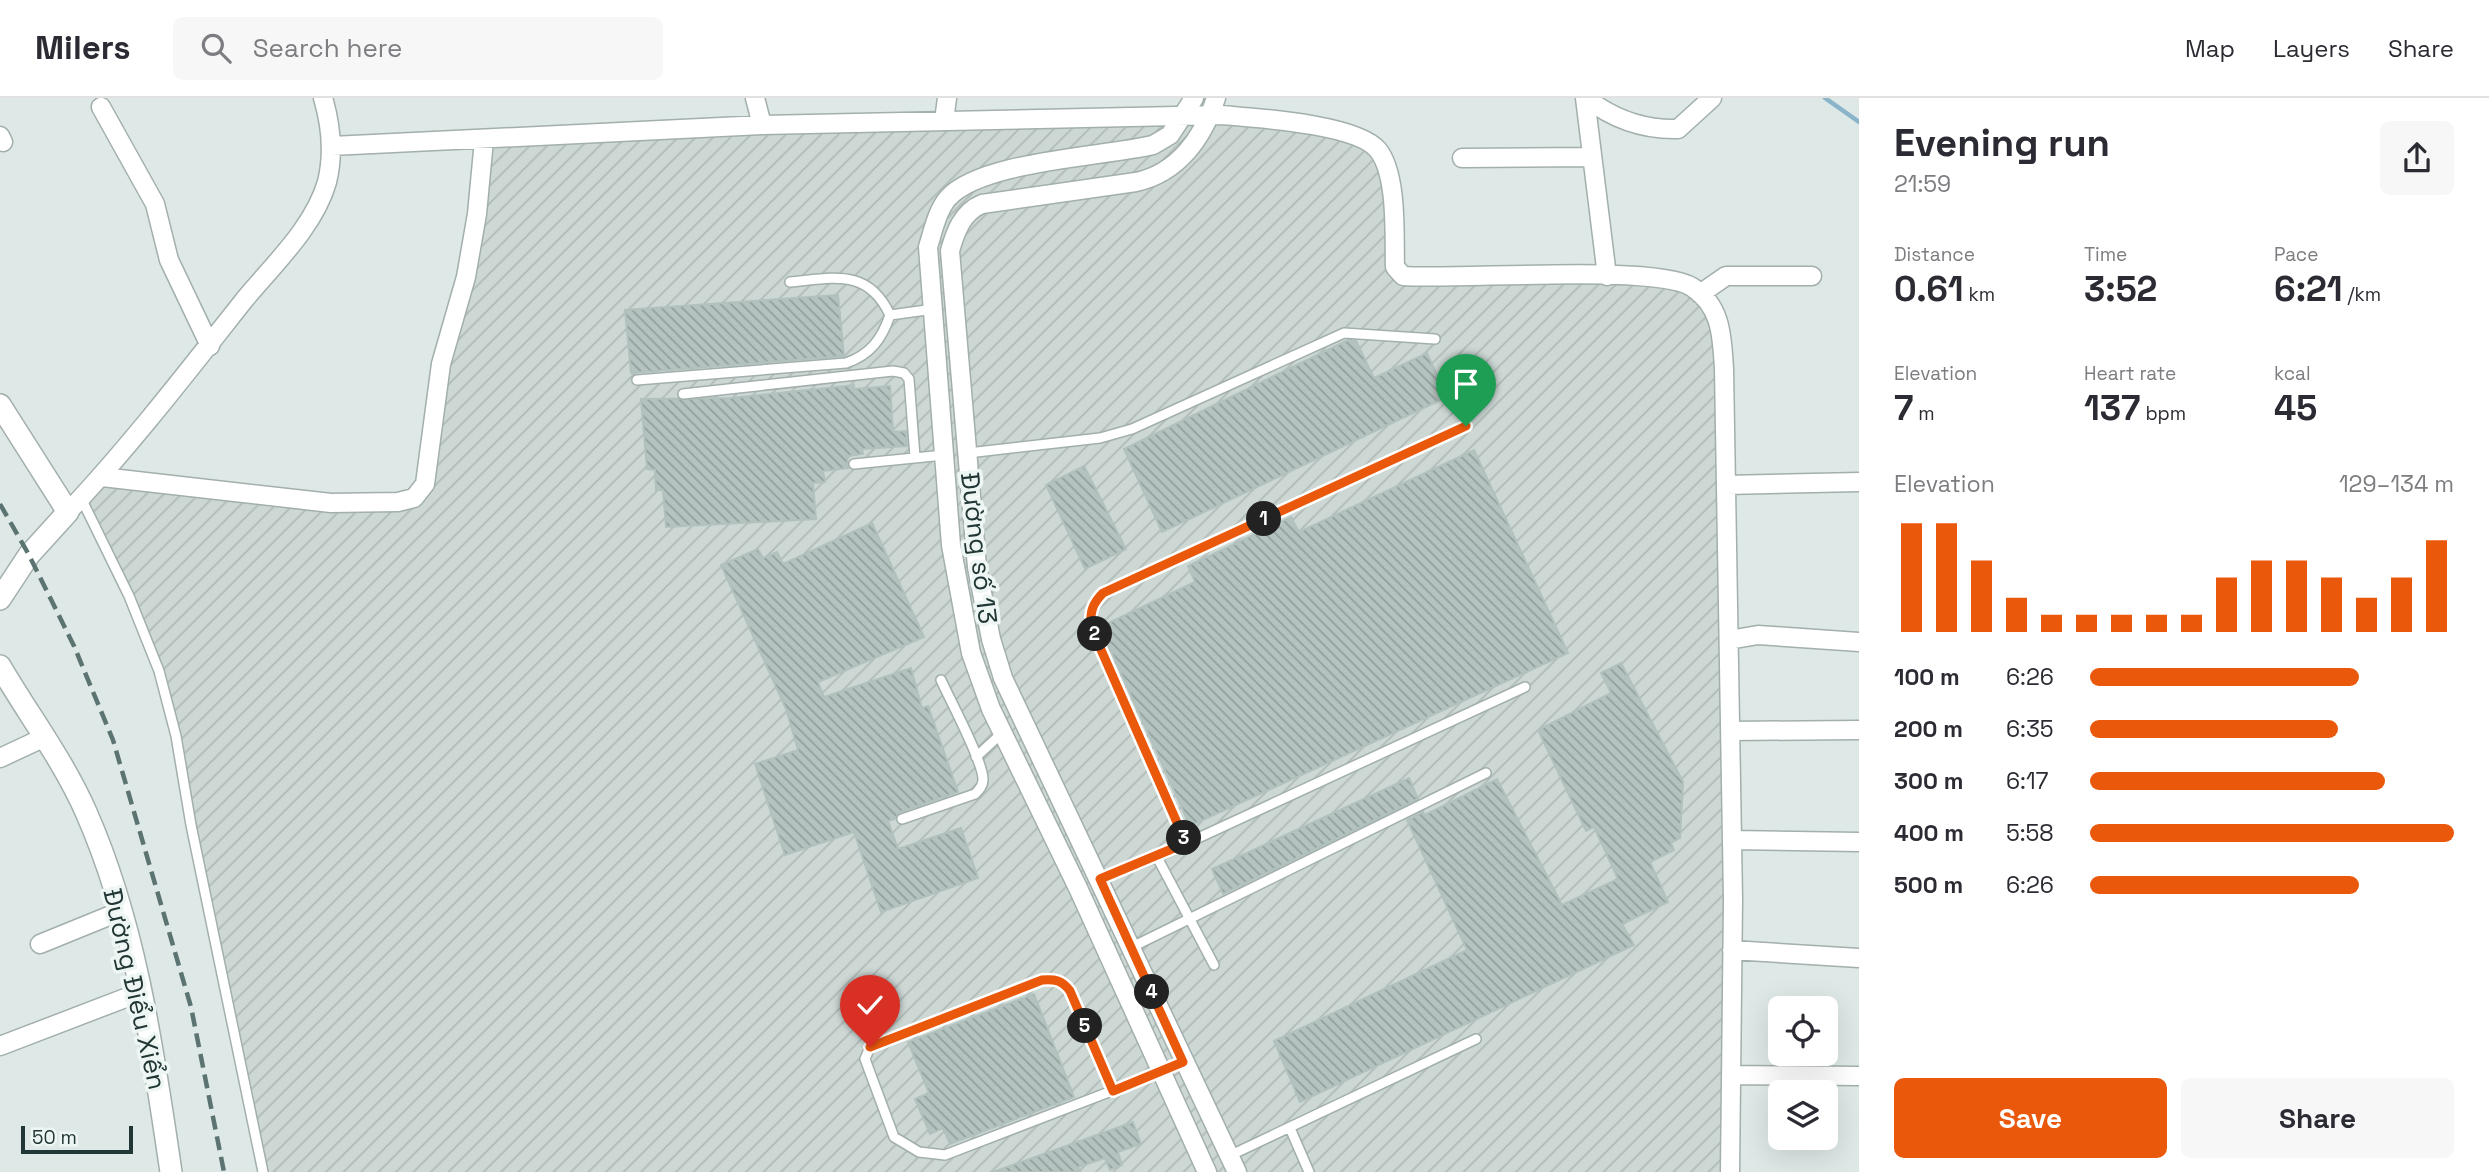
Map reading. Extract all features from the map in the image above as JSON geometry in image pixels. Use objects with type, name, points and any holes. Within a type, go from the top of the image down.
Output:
[{"type":"street","points":[[0,598],[29,555],[102,477],[272,271],[311,214],[326,183],[331,146],[330,121],[323,98]]},
{"type":"street","points":[[755,98],[762,125]]},
{"type":"street","points":[[944,121],[947,98]]},
{"type":"street","name":"Đường số 13","points":[[1194,98],[1185,116],[1170,135],[1153,145],[990,173],[963,186],[942,207],[929,247],[951,545],[971,653],[1003,733],[1078,888],[1207,1172]]},
{"type":"street","points":[[942,207],[964,219],[982,204],[1153,178],[1181,160],[1216,98]]},
{"type":"street","points":[[1586,98],[1607,276]]},
{"type":"street","points":[[1586,98],[1612,116],[1659,129],[1678,128],[1712,98]]},
{"type":"street","points":[[101,107],[155,204],[169,260],[210,346]]},
{"type":"street","points":[[331,146],[762,125],[1185,116],[1272,119],[1342,132],[1362,138],[1379,150],[1389,176],[1393,203],[1395,267],[1403,276],[1440,279],[1607,276],[1670,279],[1692,287],[1711,304],[1721,327],[1732,840],[1730,1172]]},
{"type":"street","points":[[102,477],[331,503],[398,502],[414,498],[425,484],[441,364],[466,277],[477,214],[484,140]]},
{"type":"street","points":[[1462,158],[1592,157]]},
{"type":"street","name":"Đường số 13","points":[[964,219],[955,233],[950,251],[976,567],[991,639],[1003,677],[1233,1164]]},
{"type":"street","points":[[1700,294],[1726,276],[1812,276]]},
{"type":"street","points":[[0,405],[74,505]]},
{"type":"street","points":[[944,455],[968,453]]},
{"type":"street","points":[[1726,485],[1859,482]]},
{"type":"street","points":[[1729,640],[1758,635],[1859,642]]},
{"type":"street","name":"Đường Điểu Xiển","points":[[0,666],[45,737],[86,811],[121,911],[141,992],[171,1172]]},
{"type":"street","points":[[1730,730],[1859,730]]},
{"type":"street","points":[[0,758],[45,737]]},
{"type":"street","points":[[1732,840],[1859,842]]},
{"type":"street","points":[[1078,888],[1100,879]]},
{"type":"street","points":[[40,944],[121,911]]},
{"type":"street","points":[[1732,950],[1859,958]]},
{"type":"street","points":[[0,1046],[141,992]]},
{"type":"street","points":[[1161,1072],[1183,1062]]},
{"type":"street","points":[[1731,1075],[1859,1076]]},
{"type":"lane","points":[[637,380],[846,363],[860,358],[884,333],[890,315],[881,296],[858,279],[790,282]]},
{"type":"lane","points":[[890,315],[934,309]]},
{"type":"lane","points":[[968,453],[1100,438],[1132,429],[1344,333],[1434,339]]},
{"type":"lane","points":[[683,394],[893,371],[904,373],[909,379],[915,457]]},
{"type":"lane","points":[[1186,843],[1091,627],[1090,614],[1094,603],[1103,593],[1466,426]]},
{"type":"lane","points":[[854,464],[944,455]]},
{"type":"lane","points":[[74,505],[134,608],[159,671],[176,736],[191,825],[263,1172]]},
{"type":"lane","points":[[902,819],[975,794],[984,778],[942,680]]},
{"type":"lane","points":[[1100,879],[1157,857],[1525,687]]},
{"type":"lane","points":[[976,757],[1003,733]]},
{"type":"lane","points":[[1132,947],[1486,773]]},
{"type":"lane","points":[[1157,857],[1214,965]]},
{"type":"lane","points":[[1113,1091],[1070,991],[1064,983],[1055,979],[1042,980],[870,1047],[865,1059],[894,1137],[931,1156],[970,1147],[1113,1091],[1161,1072]]},
{"type":"lane","points":[[1233,1164],[1290,1128],[1476,1039]]},
{"type":"lane","points":[[1290,1128],[1309,1172]]},
{"type":"shaded area","points":[[1223,121],[1341,137],[1375,154],[1384,178],[1390,267],[1668,284],[1689,291],[1707,308],[1716,328],[1728,900],[1725,1172],[267,1172],[194,824],[180,736],[131,593],[85,501],[104,483],[417,503],[488,145],[764,131]]},
{"type":"building","points":[[838,295],[844,356],[631,373],[625,310]]},
{"type":"building","points":[[1348,340],[1356,341],[1374,378],[1427,353],[1447,397],[1162,532],[1124,449]]},
{"type":"building","points":[[854,385],[854,389],[890,386],[893,432],[906,431],[907,446],[862,449],[863,454],[847,456],[848,468],[823,471],[825,482],[813,483],[816,519],[666,527],[663,490],[656,490],[655,470],[647,469],[641,399],[731,398]]},
{"type":"building","points":[[1474,450],[1568,653],[1190,826],[1100,627],[1195,582],[1188,566],[1291,517],[1299,532]]},
{"type":"building","points":[[1084,466],[1126,549],[1085,569],[1046,485]]},
{"type":"building","points":[[872,523],[924,637],[818,682],[824,697],[911,668],[922,708],[928,706],[958,792],[900,812],[895,819],[888,821],[898,849],[961,828],[978,878],[881,912],[854,832],[785,855],[755,764],[798,750],[786,709],[721,565],[758,549],[763,558],[777,552],[783,564]]},
{"type":"building","points":[[1621,663],[1683,782],[1680,838],[1671,843],[1674,850],[1650,862],[1668,902],[1622,924],[1634,945],[1300,1102],[1274,1041],[1467,950],[1407,820],[1423,812],[1425,815],[1497,779],[1562,905],[1618,879],[1594,827],[1586,831],[1538,730],[1611,693],[1601,673]]},
{"type":"building","points":[[1409,778],[1418,799],[1223,894],[1212,869]]},
{"type":"building","points":[[1034,994],[1074,1097],[950,1144],[943,1128],[930,1134],[915,1099],[929,1093],[908,1042]]},
{"type":"building","points":[[1133,1122],[1141,1144],[1118,1152],[1122,1165],[1110,1170],[1105,1158],[1078,1167],[1080,1172],[993,1172]]},
{"type":"waterway","points":[[1825,98],[1859,122]]},
{"type":"railway","points":[[0,504],[29,555],[74,646],[113,740],[191,1007],[224,1172]]},
{"type":"route","points":[[870,1047],[1042,980],[1055,979],[1064,983],[1070,991],[1113,1091],[1183,1062],[1100,879],[1186,843],[1091,627],[1090,614],[1094,603],[1103,593],[1466,426]]}]
